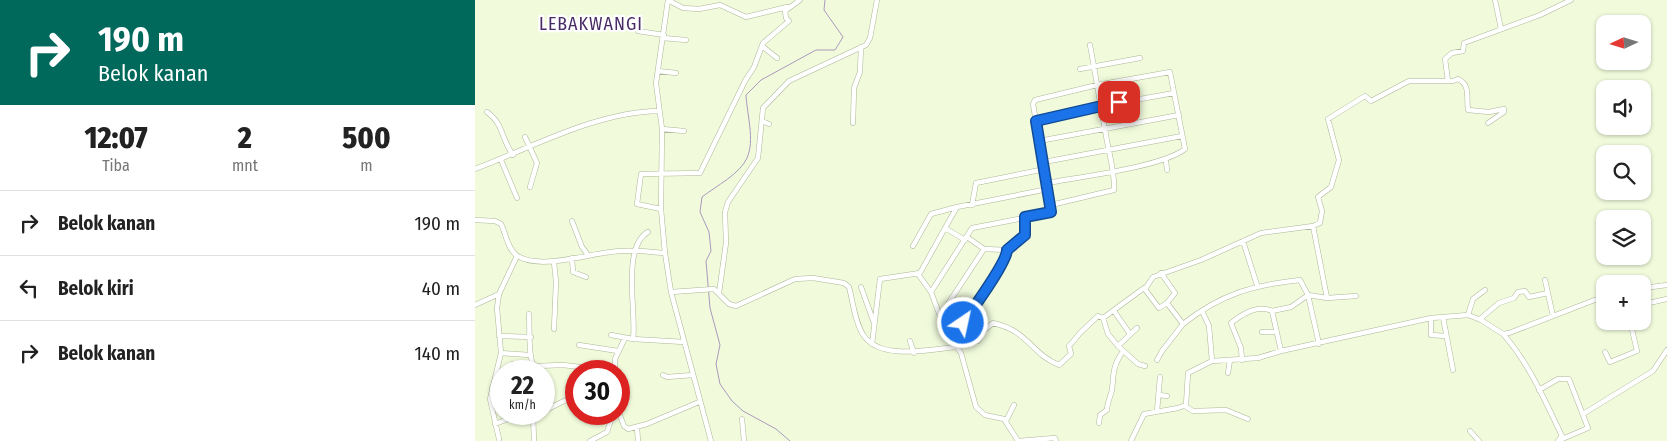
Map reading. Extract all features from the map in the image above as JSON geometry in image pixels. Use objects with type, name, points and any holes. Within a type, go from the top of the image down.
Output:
[{"type":"street","points":[[711,441],[671,292],[665,253],[661,209],[665,130],[659,111],[656,88],[667,1],[683,8],[699,9],[719,5],[746,17],[789,7],[800,0]]},
{"type":"street","points":[[719,293],[725,243],[725,212],[728,202],[758,158],[763,108],[785,84],[866,45],[870,38],[877,0]]},
{"type":"street","points":[[1495,0],[1501,29]]},
{"type":"street","points":[[1448,81],[1446,58],[1452,53],[1463,51],[1464,43],[1540,15],[1571,0]]},
{"type":"street","points":[[661,209],[637,204],[641,174],[700,173],[745,81],[755,67],[766,39],[789,21],[785,14],[789,7]]},
{"type":"street","points":[[638,31],[686,40]]},
{"type":"street","points":[[1051,205],[1113,192],[1109,150],[1089,45]]},
{"type":"street","points":[[762,46],[777,58]]},
{"type":"street","points":[[853,122],[854,88],[862,63],[861,47]]},
{"type":"street","points":[[1080,69],[1140,58]]},
{"type":"street","points":[[657,71],[675,73]]},
{"type":"street","points":[[931,292],[975,226],[1051,212],[1033,104],[1035,100],[1097,85],[1170,72],[1185,149],[1166,160],[1047,183]]},
{"type":"street","points":[[671,292],[709,289],[719,293],[729,304],[736,306],[795,279],[813,278],[844,283],[849,287],[861,329],[872,344],[914,353],[958,346],[962,343],[979,340],[983,331],[991,323],[1008,326],[1023,336],[1040,354],[1059,365],[1071,354],[1069,346],[1098,316],[1103,318],[1128,298],[1145,289],[1152,277],[1201,260],[1262,232],[1320,224],[1322,211],[1318,197],[1331,188],[1339,160],[1328,119],[1365,96],[1371,101],[1407,81],[1448,81],[1458,79],[1465,83],[1468,110],[1489,112],[1504,109],[1504,112],[1488,123]]},
{"type":"street","points":[[1036,121],[1101,106],[1174,93]]},
{"type":"street","points":[[475,169],[612,116],[639,111],[659,111]]},
{"type":"street","points":[[487,112],[499,122],[504,139],[513,155]]},
{"type":"street","points":[[1039,141],[1104,127],[1179,115]]},
{"type":"street","points":[[762,121],[769,124]]},
{"type":"street","points":[[665,130],[684,132]]},
{"type":"street","points":[[1044,162],[1182,136]]},
{"type":"street","points":[[525,137],[531,147],[537,169],[530,187]]},
{"type":"street","points":[[501,160],[517,198]]},
{"type":"street","points":[[1166,160],[1167,170]]},
{"type":"street","points":[[972,205],[974,185],[976,183],[1045,169]]},
{"type":"street","points":[[913,246],[931,214],[1048,189]]},
{"type":"street","points":[[918,274],[957,207]]},
{"type":"street","points":[[918,274],[931,292],[946,332],[953,336],[996,274],[1007,254],[1007,250],[1025,235],[1025,217]]},
{"type":"street","points":[[475,220],[495,221],[501,224],[507,243],[517,256],[553,262],[622,251],[665,253]]},
{"type":"street","points":[[572,221],[582,247],[588,256]]},
{"type":"street","points":[[1313,226],[1327,298]]},
{"type":"street","points":[[945,228],[984,249],[1007,250]]},
{"type":"street","points":[[633,339],[631,284],[635,252],[643,236],[648,232]]},
{"type":"street","points":[[1243,241],[1257,285]]},
{"type":"street","points":[[940,316],[984,249]]},
{"type":"street","points":[[499,360],[501,353],[497,321],[499,294],[517,256]]},
{"type":"street","points":[[572,258],[573,272],[586,277]]},
{"type":"street","points":[[553,262],[556,282],[554,330]]},
{"type":"street","points":[[1145,289],[1159,308],[1167,303],[1175,293],[1161,273]]},
{"type":"street","points":[[872,344],[880,279],[918,274]]},
{"type":"street","points":[[1157,360],[1183,324],[1233,292],[1257,285],[1300,280],[1308,295],[1319,344]]},
{"type":"street","points":[[1545,280],[1553,316]]},
{"type":"street","points":[[1651,287],[1667,286]]},
{"type":"street","points":[[861,287],[874,325]]},
{"type":"street","points":[[1468,315],[1473,299],[1485,290]]},
{"type":"street","points":[[1480,319],[1499,303],[1514,298],[1518,292],[1525,290],[1529,297],[1548,293]]},
{"type":"street","points":[[475,305],[499,294]]},
{"type":"street","points":[[1241,360],[1241,348],[1231,322],[1253,310],[1291,307],[1308,295],[1327,298],[1356,296]]},
{"type":"street","points":[[1651,303],[1667,299]]},
{"type":"street","points":[[1503,334],[1519,330],[1596,300]]},
{"type":"street","points":[[1167,303],[1183,324]]},
{"type":"street","points":[[1272,310],[1281,351]]},
{"type":"street","points":[[1114,311],[1130,334]]},
{"type":"street","points":[[1202,311],[1209,326],[1212,361]]},
{"type":"street","points":[[529,314],[531,338],[529,356],[531,362],[537,366],[565,366]]},
{"type":"street","points":[[1185,406],[1187,373],[1212,361],[1258,358],[1281,351],[1431,318],[1468,315],[1480,319],[1503,334],[1520,356],[1539,390],[1560,440],[1587,429],[1568,378],[1558,379],[1539,390]]},
{"type":"street","points":[[1443,317],[1453,370]]},
{"type":"street","points":[[1103,318],[1108,334],[1118,346],[1138,364],[1145,366]]},
{"type":"street","points":[[1431,318],[1431,335],[1446,336]]},
{"type":"street","points":[[1118,346],[1137,328]]},
{"type":"street","points":[[1605,352],[1610,362],[1637,351],[1632,330]]},
{"type":"street","points":[[1262,332],[1276,332]]},
{"type":"street","points":[[611,335],[633,339],[684,342]]},
{"type":"street","points":[[499,336],[531,338]]},
{"type":"street","points":[[614,360],[625,338]]},
{"type":"street","points":[[909,341],[914,353]]},
{"type":"street","points":[[579,345],[618,351]]},
{"type":"street","points":[[958,346],[974,404],[979,412],[989,416],[997,416],[1006,421],[1018,441],[1052,437],[1056,441]]},
{"type":"street","points":[[1583,414],[1653,371],[1667,350]]},
{"type":"street","points":[[1099,423],[1100,415],[1107,410],[1108,396],[1111,392],[1112,372],[1123,351]]},
{"type":"street","points":[[501,353],[529,356]]},
{"type":"street","points":[[1228,373],[1230,360]]},
{"type":"street","points":[[663,375],[668,377],[693,375]]},
{"type":"street","points":[[1157,411],[1161,377]]},
{"type":"street","points":[[1159,395],[1167,396]]},
{"type":"street","points":[[625,425],[627,428],[637,427],[699,402]]},
{"type":"street","points":[[1006,421],[1014,405]]},
{"type":"street","points":[[1131,441],[1137,432],[1141,416],[1157,411],[1169,411],[1185,406],[1193,410],[1226,410],[1248,418]]},
{"type":"street","points":[[742,419],[744,441]]},
{"type":"street","points":[[495,425],[499,439]]},
{"type":"street","points":[[533,425],[534,441]]},
{"type":"street","points":[[590,441],[607,432],[609,425]]},
{"type":"street","points":[[637,427],[638,441]]},
{"type":"street","points":[[1470,431],[1479,441]]},
{"type":"waterway","points":[[790,441],[776,429],[743,411],[732,401],[720,384],[716,364],[720,345],[710,308],[706,261],[711,251],[709,232],[700,212],[702,197],[739,169],[747,158],[750,135],[746,95],[761,80],[816,50],[835,50],[843,37],[824,10],[825,0]]},
{"type":"district","name":"LEBAKWANGI","points":[[591,24]]},
{"type":"route","points":[[963,323],[996,274],[1007,254],[1007,250],[1025,235],[1027,231],[1025,217],[1051,212],[1036,121],[1119,102]]}]
